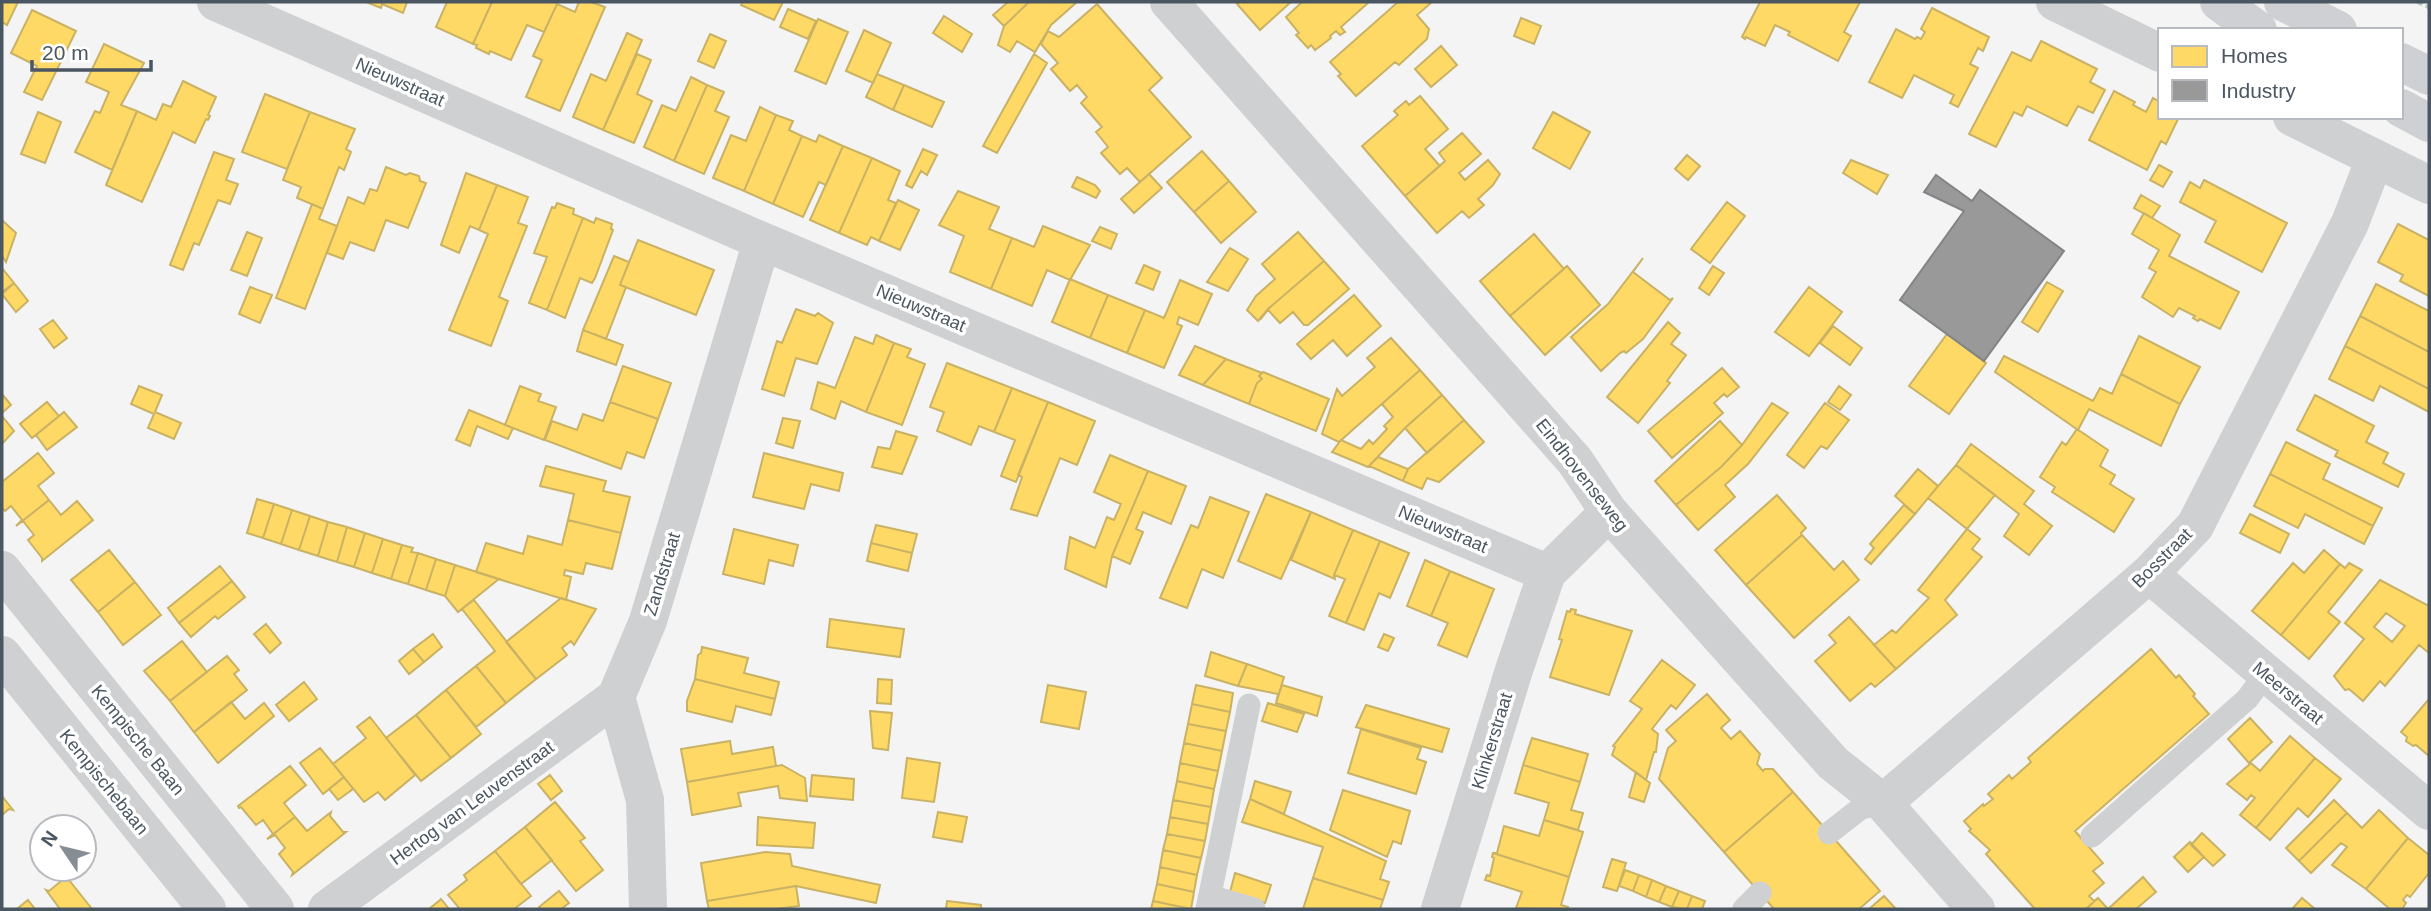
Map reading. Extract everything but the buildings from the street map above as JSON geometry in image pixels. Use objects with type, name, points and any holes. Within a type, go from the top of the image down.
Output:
[{"type":"main road","points":[[2219,2],[2255,28]]},
{"type":"main road","points":[[2283,2],[2334,28]]},
{"type":"main road","points":[[2403,63],[2429,76]]},
{"type":"main road","points":[[2403,109],[2429,123]]},
{"type":"street","name":"Nieuwstraat","points":[[216,2],[762,241],[1547,573]]},
{"type":"street","name":"Eindhovenseweg","points":[[1169,2],[1575,461],[1609,512],[1833,763],[1882,803],[1976,909]]},
{"type":"street","points":[[2055,2],[2158,52]]},
{"type":"street","points":[[2296,119],[2429,185]]},
{"type":"street","name":"Bosstraat","points":[[1882,803],[2149,574],[2195,526],[2350,223],[2375,158]]},
{"type":"street","name":"Zandstraat","points":[[616,697],[648,621],[762,241]]},
{"type":"street","points":[[1547,573],[1609,512]]},
{"type":"street","name":"Kempische Baan","points":[[2,570],[275,909]]},
{"type":"street","name":"Klinkerstraat","points":[[1440,909],[1547,573]]},
{"type":"street","name":"Meerstraat","points":[[2149,574],[2265,675],[2429,811]]},
{"type":"street","name":"Kempischebaan","points":[[8,677],[207,909]]},
{"type":"street","points":[[616,697],[645,800],[648,909]]},
{"type":"street","name":"Hertog van Leuvenstraat","points":[[327,909],[616,697]]},
{"type":"lane","points":[[2092,836],[2247,699],[2265,675]]},
{"type":"lane","points":[[1249,705],[1209,902],[1254,909]]},
{"type":"lane","points":[[1829,833],[1861,808],[1882,803]]},
{"type":"path","points":[[2418,2],[2429,7]]}]
